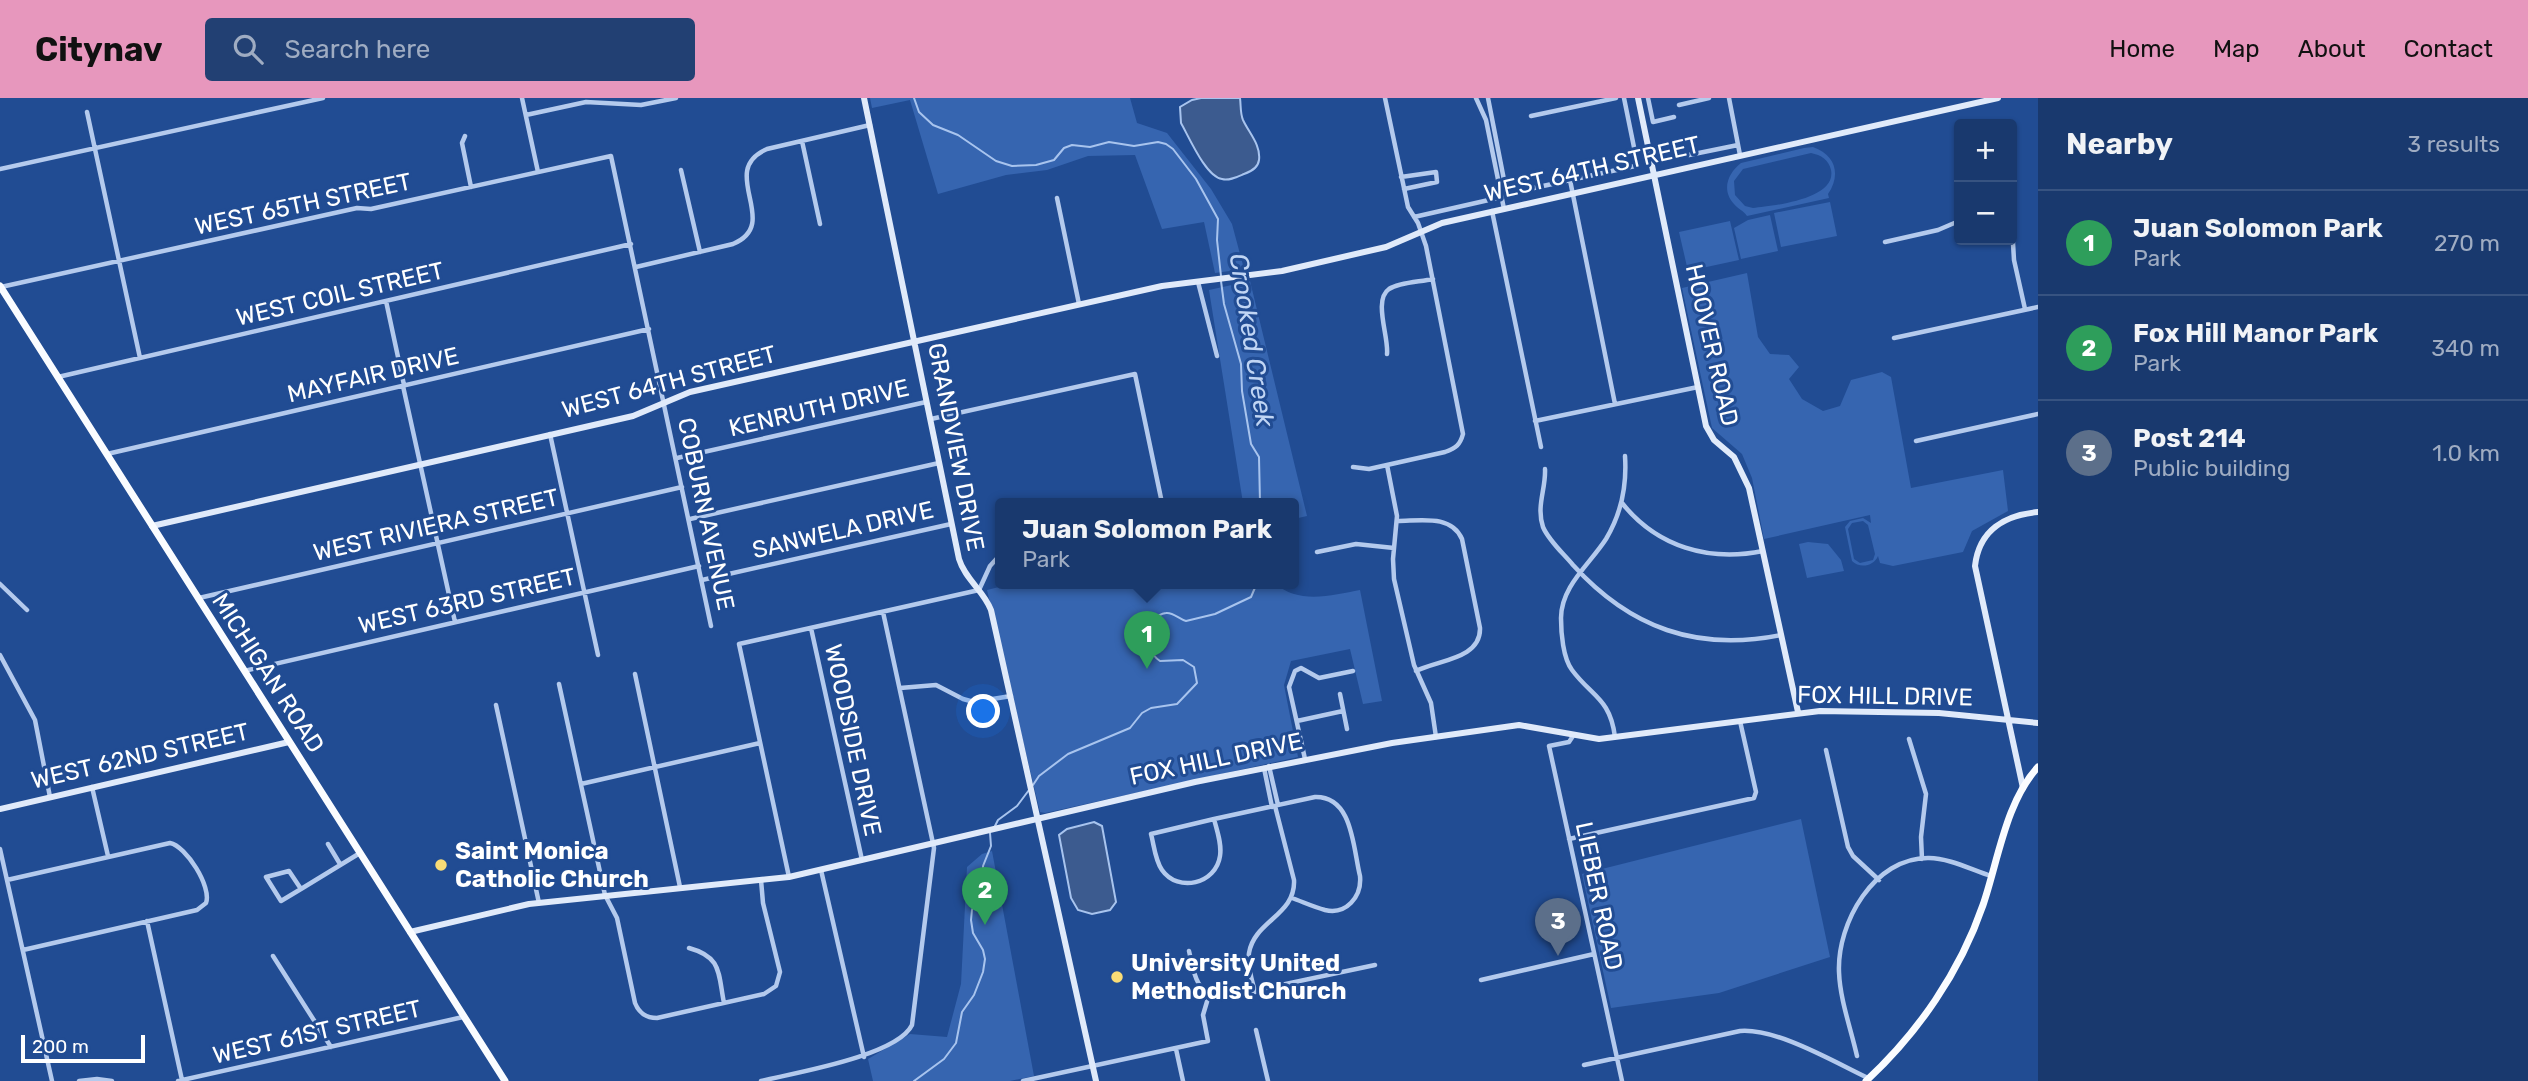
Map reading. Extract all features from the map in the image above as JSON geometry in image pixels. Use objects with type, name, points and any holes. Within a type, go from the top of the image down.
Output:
[{"type":"main road","name":"MICHIGAN ROAD","points":[[0,286],[505,1081]]},
{"type":"main road","points":[[1868,1080],[1906,1040],[1942,990],[1972,932],[2014,808],[2023,788],[2038,767]]},
{"type":"street","points":[[0,169],[323,98]]},
{"type":"street","points":[[522,98],[537,172]]},
{"type":"street","points":[[526,115],[586,102],[641,105],[676,98]]},
{"type":"street","name":"GRANDVIEW DRIVE","points":[[864,98],[951,524],[961,566],[991,610],[1096,1081]]},
{"type":"street","points":[[1353,467],[1369,469],[1455,448],[1461,442],[1463,434],[1433,279],[1421,230],[1408,207],[1401,177],[1385,99],[1393,98]]},
{"type":"street","points":[[1476,98],[1485,116],[1504,209]]},
{"type":"street","points":[[1488,98],[1508,192],[1633,167],[1637,162],[1624,98]]},
{"type":"street","points":[[1531,116],[1616,98]]},
{"type":"street","name":"HOOVER ROAD","points":[[1639,98],[1710,435],[1732,454],[1746,481],[1798,712]]},
{"type":"street","points":[[1648,98],[1653,122],[1674,117]]},
{"type":"street","points":[[1679,105],[1709,98]]},
{"type":"street","points":[[1728,98],[1740,155]]},
{"type":"street","name":"WEST 64TH STREET","points":[[152,526],[633,416],[690,392],[1162,286],[1282,271],[1381,248],[1442,223],[1998,98]]},
{"type":"street","points":[[88,112],[140,358]]},
{"type":"street","points":[[636,267],[737,243],[750,232],[753,215],[746,176],[748,165],[766,149],[870,125]]},
{"type":"street","points":[[465,136],[462,143],[471,187]]},
{"type":"street","points":[[802,141],[820,224]]},
{"type":"street","name":"WEST 64TH STREET","points":[[1689,155],[1738,145]]},
{"type":"street","name":"WEST 65TH STREET","points":[[0,286],[357,208],[372,209],[611,156]]},
{"type":"street","name":"COBURN AVENUE","points":[[611,156],[666,403],[711,626]]},
{"type":"street","points":[[681,170],[700,252]]},
{"type":"street","points":[[1401,177],[1435,171],[1438,181],[1404,189]]},
{"type":"street","points":[[1570,180],[1615,404]]},
{"type":"street","points":[[1414,217],[1502,197]]},
{"type":"street","points":[[1057,198],[1079,304]]},
{"type":"street","points":[[1492,211],[1541,447]]},
{"type":"street","points":[[1885,243],[1938,230],[1954,223]]},
{"type":"street","name":"WEST COIL STREET","points":[[58,377],[631,244]]},
{"type":"street","points":[[2013,245],[2025,309]]},
{"type":"street","points":[[1387,354],[1381,310],[1384,295],[1396,287],[1433,279]]},
{"type":"street","points":[[1198,281],[1217,356]]},
{"type":"street","points":[[386,301],[455,622]]},
{"type":"street","points":[[1894,338],[2038,307]]},
{"type":"street","name":"MAYFAIR DRIVE","points":[[106,454],[649,330]]},
{"type":"street","points":[[931,419],[1135,374],[1161,498]]},
{"type":"street","points":[[1535,421],[1698,387]]},
{"type":"street","name":"KENRUTH DRIVE","points":[[677,458],[927,402]]},
{"type":"street","points":[[1916,441],[2038,414]]},
{"type":"street","points":[[550,434],[598,655]]},
{"type":"street","points":[[1615,737],[1606,708],[1573,671],[1567,657],[1561,611],[1566,594],[1609,534],[1622,503],[1626,477],[1625,456]]},
{"type":"street","points":[[690,519],[939,463]]},
{"type":"street","points":[[1387,465],[1397,521],[1394,579],[1416,671],[1431,701],[1436,737]]},
{"type":"street","points":[[1545,469],[1540,504],[1547,536],[1599,591],[1626,611],[1666,630],[1695,638],[1752,640],[1781,635]]},
{"type":"street","name":"WEST RIVIERA STREET","points":[[197,598],[682,487]]},
{"type":"street","points":[[1622,503],[1654,533],[1685,548],[1707,554],[1732,556],[1763,551]]},
{"type":"street","points":[[2023,788],[1976,578],[1976,559],[1984,539],[1998,523],[2015,515],[2038,512]]},
{"type":"street","points":[[1397,521],[1443,522],[1457,530],[1462,539],[1480,628],[1479,641],[1470,651],[1416,671]]},
{"type":"street","name":"SANWELA DRIVE","points":[[702,580],[951,524]]},
{"type":"street","points":[[1317,552],[1356,544],[1394,548]]},
{"type":"street","points":[[811,628],[979,590],[995,560]]},
{"type":"street","name":"WEST 63RD STREET","points":[[244,671],[699,566]]},
{"type":"street","points":[[0,584],[27,610]]},
{"type":"street","points":[[761,1081],[864,1057],[907,1033],[911,1028],[934,854],[883,612]]},
{"type":"street","name":"COBURN AVENUE","points":[[789,877],[739,645],[811,628]]},
{"type":"street","name":"WOODSIDE DRIVE","points":[[811,628],[862,860]]},
{"type":"street","points":[[0,654],[36,722],[50,797]]},
{"type":"street","points":[[1305,759],[1289,685],[1296,670],[1302,669],[1318,678],[1353,671]]},
{"type":"street","points":[[635,674],[680,887]]},
{"type":"street","points":[[559,684],[605,895],[617,918],[636,1005],[644,1015],[657,1018],[765,994],[777,985],[779,971],[763,903],[761,880]]},
{"type":"street","points":[[900,688],[936,685],[974,702],[1012,695]]},
{"type":"street","points":[[1339,694],[1347,729]]},
{"type":"street","points":[[496,705],[539,902]]},
{"type":"street","points":[[1297,721],[1343,711]]},
{"type":"street","name":"FOX HILL DRIVE","points":[[410,932],[539,902],[789,877],[1266,767],[1516,726],[1599,739],[1798,712],[1939,713],[2038,723]]},
{"type":"street","points":[[1569,839],[1753,798],[1756,792],[1740,720]]},
{"type":"street","name":"LIEBER ROAD","points":[[1573,736],[1569,742],[1549,746],[1622,1081]]},
{"type":"street","points":[[1909,739],[1926,794],[1921,837],[1922,859]]},
{"type":"street","name":"WEST 62ND STREET","points":[[0,809],[289,742]]},
{"type":"street","points":[[581,784],[760,743]]},
{"type":"street","points":[[1826,750],[1848,847],[1879,880]]},
{"type":"street","points":[[1255,992],[1249,961],[1252,944],[1260,931],[1292,898],[1294,880],[1266,767]]},
{"type":"street","points":[[92,787],[107,856]]},
{"type":"street","points":[[1214,819],[1221,851],[1216,868],[1205,879],[1192,883],[1182,883],[1170,878],[1159,864],[1151,834],[1214,819],[1317,796],[1338,804],[1347,818],[1360,876],[1356,897],[1349,905],[1340,909],[1325,910],[1292,898]]},
{"type":"street","points":[[7,880],[166,843],[176,844],[184,850],[207,889],[207,900],[202,907],[23,950]]},
{"type":"street","points":[[328,844],[340,865]]},
{"type":"street","points":[[0,849],[52,1081]]},
{"type":"street","points":[[301,889],[289,871],[266,877],[281,901],[301,889],[340,865],[360,853]]},
{"type":"street","points":[[1857,1056],[1839,979],[1840,951],[1855,909],[1879,880],[1895,868],[1922,859],[1938,859],[1992,876]]},
{"type":"street","points":[[821,870],[864,1057]]},
{"type":"street","points":[[147,921],[180,1081]]},
{"type":"street","points":[[689,948],[706,953],[714,962],[724,1003]]},
{"type":"street","points":[[1189,951],[1197,983],[1209,995],[1227,998],[1375,965]]},
{"type":"street","points":[[1481,980],[1594,954]]},
{"type":"street","points":[[273,956],[331,1047]]},
{"type":"street","points":[[1023,1081],[1208,1041],[1203,1013],[1209,995]]},
{"type":"street","name":"WEST 61ST STREET","points":[[180,1081],[464,1017]]},
{"type":"street","points":[[1256,1030],[1268,1081]]},
{"type":"street","points":[[1584,1065],[1740,1031],[1755,1031],[1778,1037],[1868,1080]]},
{"type":"street","points":[[1176,1048],[1183,1081]]},
{"type":"street","points":[[79,1081],[112,1081]]},
{"type":"shaded area","points":[[870,98],[1130,98],[1137,123],[1167,133],[1211,189],[1232,224],[1244,269],[1215,273],[1204,222],[1162,229],[1135,155],[1088,156],[1047,170],[1006,175],[938,194],[910,100],[872,108]]},
{"type":"shaded area","points":[[1201,98],[1240,98],[1242,117],[1259,155],[1257,165],[1249,172],[1225,179],[1216,177],[1204,164],[1181,123],[1180,107]]},
{"type":"shaded area","points":[[1813,147],[1821,151],[1834,166],[1834,180],[1829,198],[1747,216],[1730,199],[1728,182],[1741,163]],"holes":[[[1811,153],[1826,161],[1831,170],[1830,180],[1814,194],[1788,203],[1753,208],[1745,206],[1735,195],[1734,181],[1743,169]]]},
{"type":"shaded area","points":[[1830,202],[1837,236],[1781,247],[1774,213]]},
{"type":"shaded area","points":[[1770,215],[1778,251],[1741,259],[1734,228],[1748,220]]},
{"type":"shaded area","points":[[1730,221],[1739,260],[1688,271],[1679,232]]},
{"type":"shaded area","points":[[1747,273],[1758,337],[1770,354],[1789,355],[1799,367],[1789,379],[1802,399],[1823,411],[1840,406],[1851,380],[1882,372],[1891,377],[1911,488],[2003,470],[2008,511],[1972,531],[1963,552],[1893,566],[1880,563],[1878,556],[1873,562],[1866,565],[1852,561],[1845,527],[1850,521],[1863,518],[1871,523],[1870,515],[1764,539],[1752,478],[1742,454],[1712,428],[1682,288]],"holes":[[[1863,521],[1868,525],[1875,554],[1873,560],[1860,563],[1854,559],[1848,529],[1852,523]]]},
{"type":"shaded area","points":[[1250,281],[1307,516],[1299,518],[1299,498],[1242,498],[1209,290]]},
{"type":"shaded area","points":[[1799,544],[1828,544],[1841,560],[1844,571],[1807,578]]},
{"type":"shaded area","points":[[1283,589],[1294,594],[1316,597],[1360,590],[1382,701],[1363,704],[1350,649],[1291,661],[1284,685],[1298,757],[1040,812],[987,590]]},
{"type":"shaded area","points":[[1801,819],[1830,957],[1719,993],[1611,1008],[1582,874]]},
{"type":"shaded area","points":[[1094,822],[1102,826],[1116,902],[1110,910],[1092,914],[1078,910],[1071,898],[1059,835],[1067,829]]},
{"type":"shaded area","points":[[992,851],[1034,1076],[1010,1081],[873,1081],[868,1059],[910,1034],[947,1037],[961,984],[967,867],[982,854]]},
{"type":"waterway","name":"Crooked Creek","points":[[914,98],[919,112],[933,125],[958,135],[996,161],[1012,166],[1036,165],[1054,160],[1064,148],[1072,145],[1090,147],[1109,142],[1134,146],[1158,142],[1166,144],[1196,179],[1218,219],[1217,240],[1221,276]]},
{"type":"waterway","name":"Crooked Creek","points":[[1221,281],[1224,304],[1241,364],[1242,391],[1251,444],[1259,457],[1260,498]]},
{"type":"waterway","name":"Crooked Creek","points":[[1033,785],[1039,776],[1068,754],[1130,728],[1142,713],[1151,708],[1177,704],[1197,683],[1194,667],[1183,660],[1160,661],[1150,649],[1148,633],[1159,615],[1171,614],[1186,621],[1215,614],[1251,597],[1254,589]]},
{"type":"waterway","name":"Crooked Creek","points":[[995,826],[998,820],[1017,806],[1029,790]]},
{"type":"waterway","name":"Crooked Creek","points":[[914,1081],[944,1059],[956,1043],[962,1012],[974,995],[983,972],[983,950],[973,933],[971,920],[983,882],[983,866],[991,846],[990,833]]},
{"type":"place","name":"Juan Solomon Park","points":[[1147,669]]},
{"type":"place","name":"Saint Monica Catholic Church","points":[[441,865]]},
{"type":"place","name":"Fox Hill Manor Park","points":[[985,925]]},
{"type":"place","name":"Post 214","points":[[1558,956]]},
{"type":"place","name":"University United Methodist Church","points":[[1117,977]]}]
